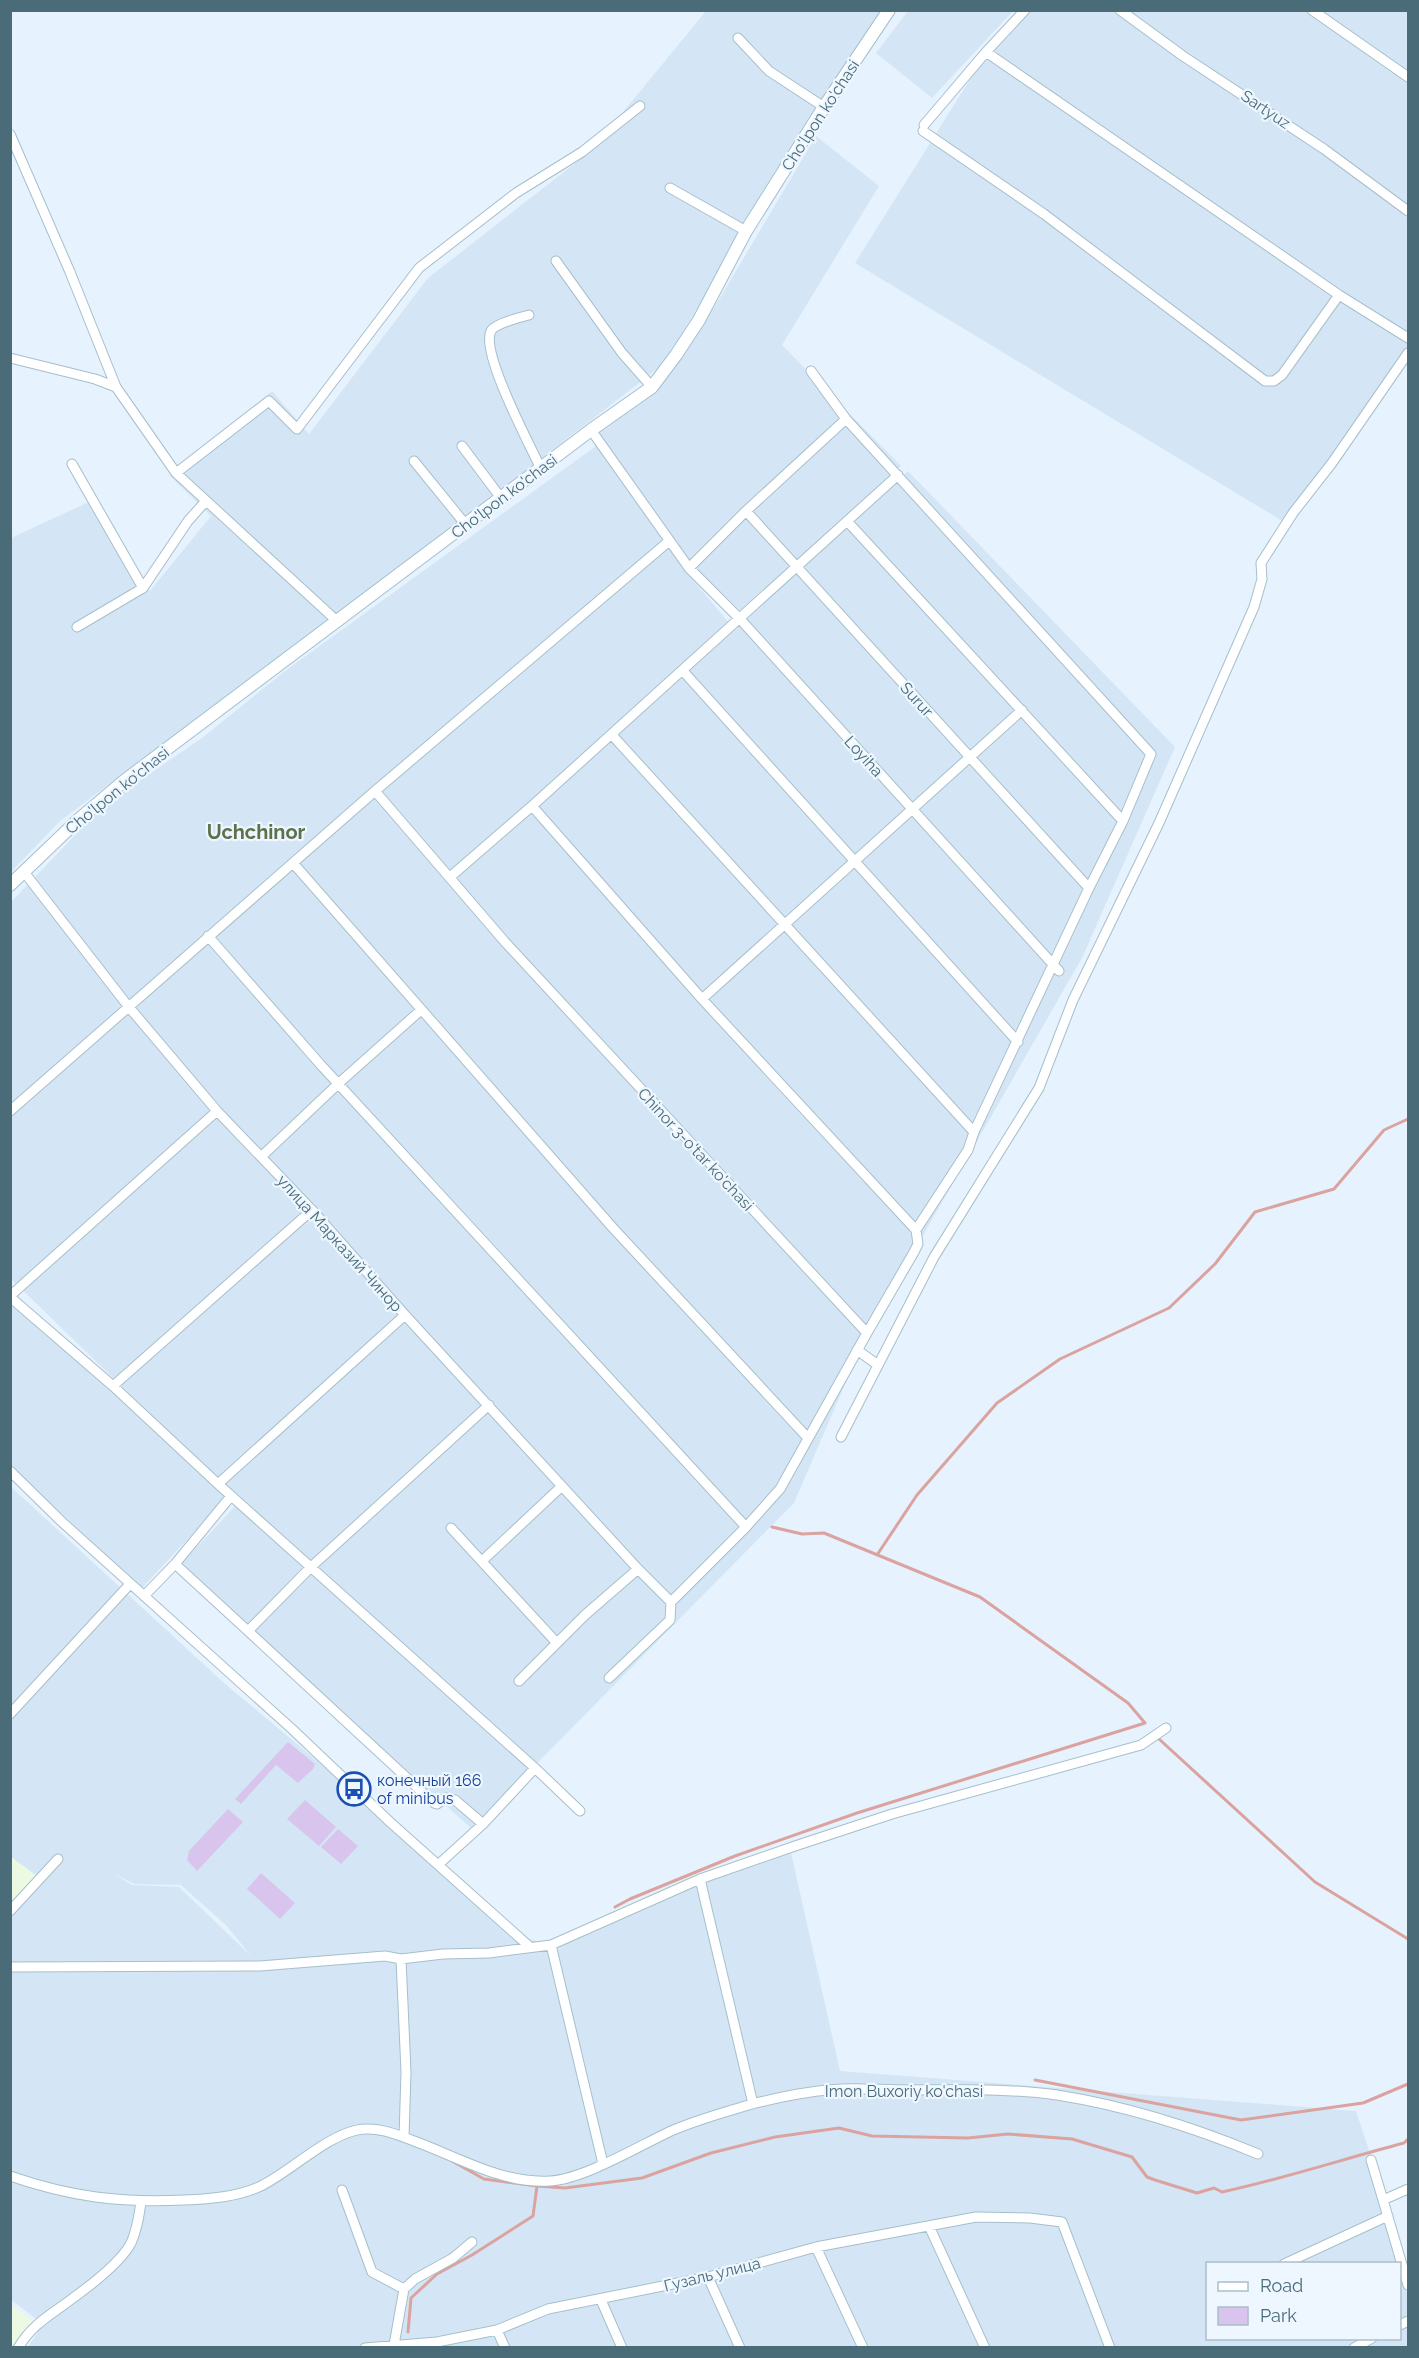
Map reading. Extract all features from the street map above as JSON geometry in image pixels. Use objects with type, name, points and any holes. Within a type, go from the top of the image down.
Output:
[{"type":"main road","name":"Cho'lpon ko'chasi","points":[[10,885],[78,820],[124,781],[591,430],[652,387],[699,320],[746,231],[824,107],[889,10]]},
{"type":"street","points":[[1025,10],[986,52],[923,128],[1044,214],[1265,381],[1274,381],[1282,375],[1339,295]]},
{"type":"street","name":"Sartyuz","points":[[1120,10],[1184,56],[1324,148],[1408,212]]},
{"type":"street","points":[[1312,10],[1408,77]]},
{"type":"street","points":[[738,38],[769,71],[824,107]]},
{"type":"street","points":[[986,52],[1339,295],[1408,338]]},
{"type":"street","points":[[176,473],[268,400],[297,429],[419,268],[516,193],[582,152],[640,106]]},
{"type":"street","points":[[10,134],[70,272],[116,387],[176,473],[338,622]]},
{"type":"street","points":[[670,188],[746,231]]},
{"type":"street","points":[[556,261],[615,345],[652,387]]},
{"type":"street","points":[[528,315],[495,327],[490,331],[489,346],[495,369],[541,468]]},
{"type":"street","points":[[841,1437],[934,1257],[1039,1088],[1073,1000],[1159,823],[1254,607],[1262,579],[1261,563],[1293,513],[1332,464],[1408,353]]},
{"type":"street","points":[[10,358],[95,379],[116,387]]},
{"type":"street","points":[[811,370],[846,419],[1151,754],[1123,821],[1089,888],[1056,968],[974,1132],[968,1150],[916,1230]]},
{"type":"street","points":[[689,568],[746,511],[846,419]]},
{"type":"street","name":"Loyiha","points":[[591,430],[668,542],[689,568],[740,619],[1056,968]]},
{"type":"street","points":[[462,446],[501,498]]},
{"type":"street","points":[[414,461],[466,525]]},
{"type":"street","points":[[72,464],[143,588]]},
{"type":"street","points":[[450,877],[612,735],[898,475]]},
{"type":"street","points":[[77,627],[143,588],[188,521],[205,502]]},
{"type":"street","name":"Surur","points":[[746,511],[1089,888]]},
{"type":"street","points":[[847,521],[1123,821]]},
{"type":"street","points":[[10,1111],[375,791],[668,542]]},
{"type":"street","points":[[683,671],[1018,1042]]},
{"type":"street","points":[[702,999],[1022,710]]},
{"type":"street","points":[[612,735],[974,1132]]},
{"type":"street","name":"Chinor 3-o'tar ko'chasi","points":[[375,791],[505,942],[867,1333]]},
{"type":"street","points":[[532,806],[702,999],[916,1230],[918,1244],[807,1437],[780,1489],[746,1527],[671,1602],[670,1620],[609,1678]]},
{"type":"street","points":[[293,863],[613,1228],[807,1437]]},
{"type":"street","name":"улица Марказий Чинор","points":[[24,872],[128,1006],[217,1111],[312,1210],[405,1315],[671,1602]]},
{"type":"street","points":[[208,936],[339,1083],[746,1527]]},
{"type":"street","points":[[262,1156],[421,1010]]},
{"type":"street","points":[[217,1111],[10,1297],[113,1386],[231,1496],[580,1811]]},
{"type":"street","points":[[113,1386],[312,1210]]},
{"type":"street","points":[[218,1484],[405,1315]]},
{"type":"street","points":[[857,1350],[878,1365]]},
{"type":"street","points":[[248,1631],[311,1567],[489,1405]]},
{"type":"street","points":[[10,1471],[62,1522],[530,1947]]},
{"type":"street","points":[[482,1561],[562,1486]]},
{"type":"street","points":[[144,1596],[176,1564],[231,1496]]},
{"type":"street","points":[[451,1528],[556,1642]]},
{"type":"street","points":[[176,1564],[434,1803],[437,1804],[446,1798],[455,1800],[483,1824]]},
{"type":"street","points":[[519,1681],[556,1642],[638,1569]]},
{"type":"street","points":[[10,1714],[130,1584]]},
{"type":"street","points":[[10,1967],[260,1966],[385,1956],[401,1959],[443,1954],[489,1953],[551,1945],[700,1879],[891,1814],[1141,1745],[1166,1728]]},
{"type":"street","points":[[439,1864],[537,1770]]},
{"type":"street","points":[[10,1911],[58,1859]]},
{"type":"street","points":[[700,1879],[753,2104]]},
{"type":"street","points":[[551,1945],[603,2164]]},
{"type":"street","points":[[401,1959],[406,2072],[404,2137]]},
{"type":"street","name":"Imon Buxoriy ko'chasi","points":[[10,2176],[64,2192],[141,2202],[207,2199],[247,2191],[269,2181],[342,2136],[358,2130],[380,2130],[451,2154],[491,2172],[521,2180],[554,2181],[603,2164],[674,2130],[753,2104],[840,2089],[969,2090],[1057,2095],[1149,2115],[1211,2134],[1258,2154]]},
{"type":"street","points":[[1371,2160],[1408,2285]]},
{"type":"street","points":[[1383,2199],[1408,2189]]},
{"type":"street","points":[[342,2190],[372,2272],[404,2289]]},
{"type":"street","points":[[18,2348],[41,2319],[72,2299],[104,2273],[130,2245],[138,2223],[141,2202]]},
{"type":"street","points":[[1288,2262],[1388,2216]]},
{"type":"street","name":"Гузаль улица","points":[[365,2348],[437,2342],[497,2330],[548,2309],[708,2277],[816,2247],[930,2228],[976,2217],[1030,2218],[1062,2222],[1110,2348]]},
{"type":"street","points":[[930,2228],[985,2348]]},
{"type":"street","points":[[394,2345],[404,2289],[415,2279],[453,2259],[472,2242]]},
{"type":"street","points":[[816,2247],[863,2348]]},
{"type":"street","points":[[708,2277],[740,2348]]},
{"type":"street","points":[[601,2300],[622,2348]]},
{"type":"street","points":[[497,2330],[505,2348]]},
{"type":"street","points":[[1354,2348],[1368,2340]]},
{"type":"shaded area","points":[[706,11],[886,11],[678,340],[656,370],[416,555],[60,821],[11,872],[11,538],[95,499],[150,591],[211,516],[169,475],[272,391],[309,434],[428,278],[592,150]]},
{"type":"shaded area","points":[[908,11],[1013,11],[932,98],[876,53]]},
{"type":"shaded area","points":[[1028,11],[1408,11],[1408,348],[1289,525],[855,263],[979,65]]},
{"type":"shaded area","points":[[816,136],[879,186],[782,345],[901,466],[740,610],[688,561],[598,432],[658,389],[720,298]]},
{"type":"shaded area","points":[[596,446],[687,573],[735,630],[908,471],[1175,747],[1082,958],[867,1333],[794,1503],[472,1829],[179,1566],[240,1501],[11,1279],[10,903],[104,805],[202,738],[285,671]]},
{"type":"shaded area","points":[[10,1295],[227,1497],[142,1588],[11,1467]]},
{"type":"shaded area","points":[[10,1486],[224,1683],[390,1822],[519,1936],[551,1945],[790,1848],[840,2071],[1356,2111],[1408,2267],[1408,2347],[28,2347],[43,2324],[10,2299]],"holes":[[[113,1873],[134,1884],[181,1885],[227,1926],[251,1956],[179,1887],[132,1885]]]},
{"type":"shaded area","points":[[11,1857],[37,1876],[11,1904]]},
{"type":"shaded area","points":[[10,2304],[36,2323],[22,2347],[11,2347]]},
{"type":"green space","points":[[288,1742],[315,1764],[313,1769],[298,1783],[276,1765],[241,1804],[235,1799]]},
{"type":"green space","points":[[305,1800],[336,1827],[319,1846],[287,1819]]},
{"type":"green space","points":[[228,1809],[243,1822],[197,1871],[187,1860],[189,1851]]},
{"type":"green space","points":[[338,1829],[358,1846],[341,1864],[321,1847]]},
{"type":"green space","points":[[261,1873],[295,1903],[280,1919],[247,1889]]},
{"type":"waterway","points":[[877,1555],[917,1495],[997,1403],[1060,1359],[1169,1308],[1215,1264],[1255,1212],[1334,1189],[1384,1130],[1408,1119]]},
{"type":"waterway","points":[[615,1907],[735,1856],[857,1813],[1145,1723],[1128,1703],[980,1597],[824,1533],[802,1534],[772,1527]]},
{"type":"waterway","points":[[1159,1739],[1315,1882],[1408,1939]]},
{"type":"waterway","points":[[1035,2080],[1241,2120],[1363,2103],[1408,2084]]},
{"type":"waterway","points":[[408,2332],[411,2298],[437,2274],[472,2255],[533,2216],[537,2186],[565,2188],[642,2178],[711,2153],[775,2137],[839,2128],[872,2136],[968,2138],[1008,2134],[1072,2139],[1132,2157],[1147,2177],[1197,2193],[1214,2188],[1222,2192],[1268,2181],[1404,2143],[1408,2139]]},
{"type":"waterway","points":[[452,2161],[484,2179],[537,2186]]},
{"type":"place","name":"конечный 166 of minibus","points":[[354,1789]]},
{"type":"district","name":"Uchchinor","points":[[256,832]]}]
